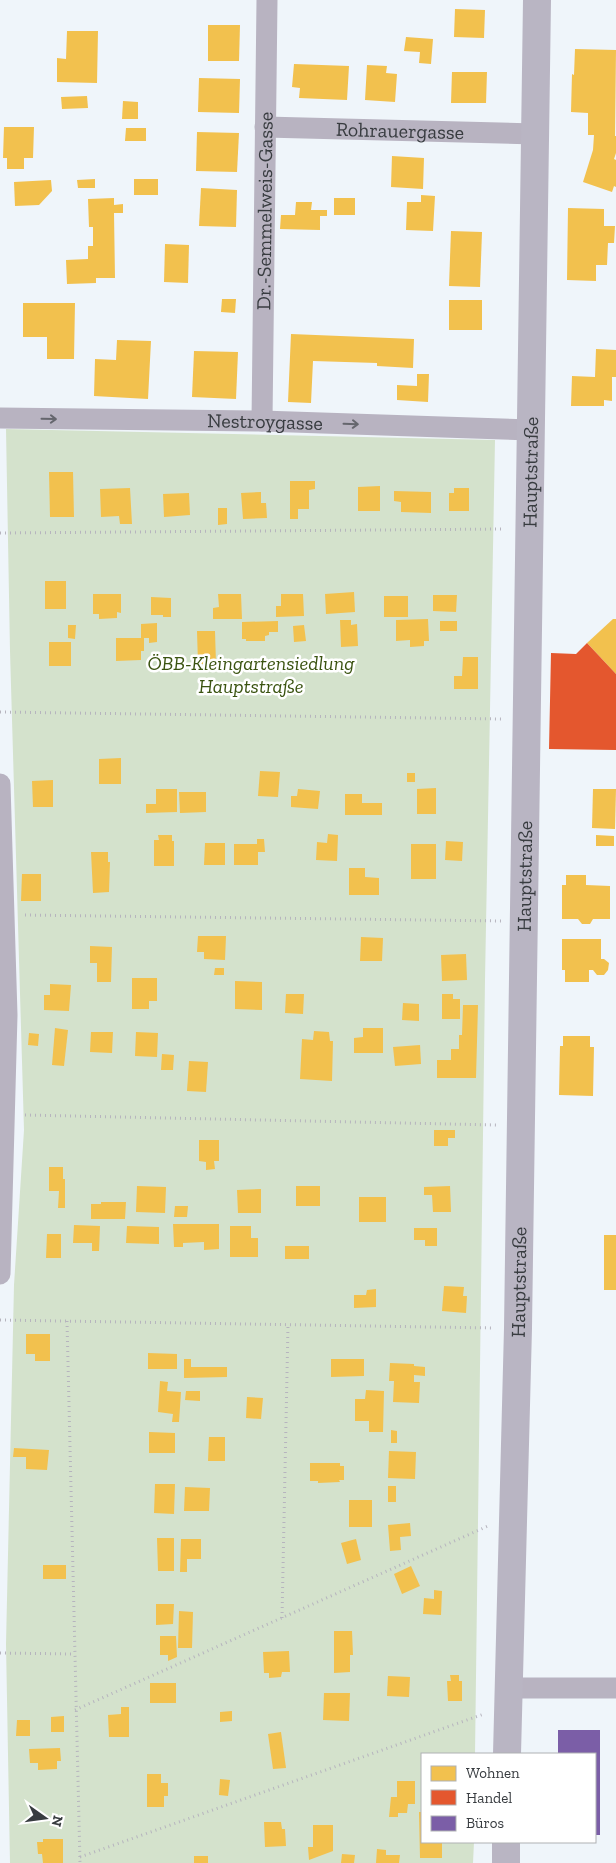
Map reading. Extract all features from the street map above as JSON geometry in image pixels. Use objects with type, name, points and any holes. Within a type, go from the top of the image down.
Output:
[{"type":"main road","name":"Hauptstraße","points":[[507,1753],[518,1328],[536,0]]},
{"type":"main road","points":[[506,1843],[506,1863]]},
{"type":"street","name":"Dr.-Semmelweis-Gasse","points":[[262,421],[267,0]]},
{"type":"street","name":"Rohrauergasse","points":[[265,127],[534,134]]},
{"type":"street","name":"Nestroygasse","points":[[0,418],[262,421],[530,430]]},
{"type":"street","points":[[0,784],[7,1015],[0,1274]]},
{"type":"street","points":[[508,1697],[616,1688]]},
{"type":"path","points":[[0,533],[529,529]]},
{"type":"path","points":[[0,712],[526,720]]},
{"type":"path","points":[[4,915],[524,921]]},
{"type":"path","points":[[4,1115],[520,1125]]},
{"type":"path","points":[[0,1320],[518,1328]]},
{"type":"path","points":[[66,1321],[80,1863]]},
{"type":"path","points":[[282,1618],[288,1325]]},
{"type":"path","points":[[75,1710],[513,1514]]},
{"type":"path","points":[[0,1653],[74,1654]]},
{"type":"path","points":[[80,1858],[508,1697]]},
{"type":"green space","name":"ÖBB-Kleingartensiedlung Hauptstraße","points":[[6,429],[495,440],[485,980],[475,1753],[421,1753],[421,1843],[474,1843],[473,1863],[10,1863],[6,1644],[14,1285],[24,1130],[10,651]]},
{"type":"building: Wohnen","points":[[455,9],[485,10],[484,38],[454,37]]},
{"type":"building: Wohnen","points":[[208,25],[240,25],[239,61],[208,61]]},
{"type":"building: Wohnen","points":[[67,31],[98,31],[97,83],[57,82],[57,58],[66,59]]},
{"type":"building: Wohnen","points":[[406,37],[433,39],[431,64],[419,63],[420,52],[404,51]]},
{"type":"building: Wohnen","points":[[575,49],[616,50],[616,153],[614,159],[616,160],[616,187],[614,186],[612,192],[583,182],[593,150],[594,135],[588,135],[588,113],[571,112]]},
{"type":"building: Wohnen","points":[[294,64],[349,66],[347,100],[299,98],[300,88],[292,87]]},
{"type":"building: Wohnen","points":[[367,65],[387,66],[386,73],[397,74],[395,102],[365,100]]},
{"type":"building: Wohnen","points":[[452,72],[487,72],[486,103],[451,103]]},
{"type":"building: Wohnen","points":[[199,78],[240,79],[239,113],[198,112]]},
{"type":"building: Wohnen","points":[[87,96],[88,108],[62,109],[61,97]]},
{"type":"building: Wohnen","points":[[123,101],[138,102],[138,119],[122,119]]},
{"type":"building: Wohnen","points":[[4,127],[34,127],[33,158],[24,158],[24,169],[7,169],[7,158],[3,158]]},
{"type":"building: Wohnen","points":[[126,128],[146,128],[146,141],[125,141]]},
{"type":"building: Wohnen","points":[[197,132],[239,133],[237,172],[196,171]]},
{"type":"building: Wohnen","points":[[392,156],[424,158],[423,189],[391,187]]},
{"type":"building: Wohnen","points":[[95,179],[95,188],[78,188],[77,180]]},
{"type":"building: Wohnen","points":[[134,179],[158,179],[158,195],[134,195]]},
{"type":"building: Wohnen","points":[[51,180],[52,191],[39,205],[15,206],[14,182]]},
{"type":"building: Wohnen","points":[[201,188],[237,190],[236,227],[199,226]]},
{"type":"building: Wohnen","points":[[421,195],[435,196],[433,231],[406,230],[407,202],[421,202]]},
{"type":"building: Wohnen","points":[[114,198],[114,205],[123,204],[123,213],[114,213],[115,278],[96,278],[96,283],[67,284],[66,260],[88,259],[88,246],[93,246],[93,227],[89,227],[88,199]]},
{"type":"building: Wohnen","points":[[334,198],[355,198],[355,215],[334,215]]},
{"type":"building: Wohnen","points":[[296,202],[312,202],[311,210],[327,210],[327,216],[320,216],[320,230],[280,229],[281,215],[295,215]]},
{"type":"building: Wohnen","points":[[568,208],[604,209],[604,226],[615,226],[614,243],[608,243],[607,265],[596,265],[596,281],[567,280]]},
{"type":"building: Wohnen","points":[[451,231],[482,232],[480,287],[449,286]]},
{"type":"building: Wohnen","points":[[165,244],[189,245],[188,283],[164,282]]},
{"type":"building: Wohnen","points":[[222,299],[236,299],[235,313],[221,312]]},
{"type":"building: Wohnen","points":[[449,300],[482,300],[482,330],[449,330]]},
{"type":"building: Wohnen","points":[[23,303],[75,303],[74,359],[47,359],[47,337],[23,337]]},
{"type":"building: Wohnen","points":[[291,334],[414,339],[413,368],[377,366],[377,363],[313,361],[311,403],[288,402]]},
{"type":"building: Wohnen","points":[[117,340],[151,341],[148,399],[94,396],[95,359],[116,360]]},
{"type":"building: Wohnen","points":[[596,349],[616,350],[616,377],[612,377],[612,401],[604,400],[604,406],[571,406],[572,376],[595,377]]},
{"type":"building: Wohnen","points":[[194,351],[238,352],[236,399],[192,397]]},
{"type":"building: Wohnen","points":[[417,374],[429,374],[428,402],[397,400],[397,385],[417,386]]},
{"type":"building: Wohnen","points":[[49,472],[73,472],[74,517],[50,517]]},
{"type":"building: Wohnen","points":[[290,481],[315,481],[315,489],[309,490],[309,509],[298,509],[298,519],[290,519]]},
{"type":"building: Wohnen","points":[[380,486],[380,511],[358,511],[358,487]]},
{"type":"building: Wohnen","points":[[130,488],[132,524],[120,524],[119,516],[101,517],[100,489]]},
{"type":"building: Wohnen","points":[[454,488],[469,488],[469,511],[449,511],[449,493],[454,493]]},
{"type":"building: Wohnen","points":[[394,491],[431,492],[431,513],[401,512],[401,502],[394,501]]},
{"type":"building: Wohnen","points":[[261,492],[261,503],[266,503],[267,518],[243,519],[241,493]]},
{"type":"building: Wohnen","points":[[189,493],[190,515],[164,517],[163,494]]},
{"type":"building: Wohnen","points":[[218,508],[227,508],[227,524],[218,525]]},
{"type":"building: Wohnen","points":[[45,581],[66,581],[66,609],[45,609]]},
{"type":"building: Wohnen","points":[[354,592],[355,612],[326,614],[325,594]]},
{"type":"building: Wohnen","points":[[93,594],[121,594],[121,613],[117,612],[117,618],[99,619],[99,614],[93,614]]},
{"type":"building: Wohnen","points":[[218,594],[241,594],[242,619],[213,619],[213,608],[219,607]]},
{"type":"building: Wohnen","points":[[281,594],[303,594],[304,616],[276,617],[276,606],[281,606]]},
{"type":"building: Wohnen","points":[[433,595],[457,595],[456,612],[433,611]]},
{"type":"building: Wohnen","points":[[384,596],[408,596],[408,617],[384,617]]},
{"type":"building: Wohnen","points":[[151,597],[171,598],[171,617],[151,615]]},
{"type":"building: Wohnen","points":[[428,619],[429,641],[424,641],[424,646],[410,647],[410,640],[396,641],[396,620]]},
{"type":"building: Wohnen","points":[[613,619],[616,619],[616,674],[587,643]]},
{"type":"building: Wohnen","points":[[340,620],[351,620],[351,625],[357,624],[358,646],[341,647]]},
{"type":"building: Wohnen","points":[[278,621],[278,632],[269,632],[269,635],[265,636],[265,641],[246,641],[246,639],[242,639],[242,622]]},
{"type":"building: Wohnen","points":[[440,621],[457,621],[457,631],[440,631]]},
{"type":"building: Wohnen","points":[[157,623],[157,642],[149,643],[149,638],[144,638],[144,651],[141,651],[141,660],[116,661],[116,638],[141,638],[141,624]]},
{"type":"building: Wohnen","points":[[68,625],[76,625],[75,639],[68,638]]},
{"type":"building: Wohnen","points":[[304,625],[306,641],[294,642],[293,626]]},
{"type":"building: Wohnen","points":[[197,631],[215,631],[216,664],[198,664]]},
{"type":"building: Wohnen","points":[[49,642],[71,642],[71,666],[49,666]]},
{"type":"building: Wohnen","points":[[463,657],[478,657],[478,689],[454,689],[454,676],[462,676]]},
{"type":"building: Wohnen","points":[[121,758],[121,784],[99,784],[99,759]]},
{"type":"building: Wohnen","points":[[260,771],[280,772],[278,797],[258,796]]},
{"type":"building: Wohnen","points":[[407,773],[415,773],[415,782],[407,782]]},
{"type":"building: Wohnen","points":[[53,780],[53,807],[33,807],[32,781]]},
{"type":"building: Wohnen","points":[[436,788],[436,814],[417,814],[417,789]]},
{"type":"building: Wohnen","points":[[156,789],[177,789],[177,812],[146,813],[146,804],[156,804]]},
{"type":"building: Wohnen","points":[[298,789],[320,791],[318,809],[291,807],[291,796],[297,796]]},
{"type":"building: Wohnen","points":[[593,789],[616,789],[615,829],[592,828]]},
{"type":"building: Wohnen","points":[[179,792],[206,792],[206,812],[180,813]]},
{"type":"building: Wohnen","points":[[345,794],[362,794],[362,803],[382,803],[382,815],[345,815]]},
{"type":"building: Wohnen","points":[[328,834],[338,835],[337,861],[316,860],[317,842],[327,843]]},
{"type":"building: Wohnen","points":[[158,835],[172,835],[172,841],[174,841],[174,866],[154,866],[154,840],[159,840]]},
{"type":"building: Wohnen","points":[[596,835],[614,836],[614,846],[596,846]]},
{"type":"building: Wohnen","points":[[257,839],[264,839],[265,852],[258,852],[258,865],[234,865],[234,844],[257,844]]},
{"type":"building: Wohnen","points":[[446,841],[463,842],[462,861],[445,860]]},
{"type":"building: Wohnen","points":[[205,843],[225,843],[225,865],[204,865]]},
{"type":"building: Wohnen","points":[[411,844],[436,844],[436,879],[411,879]]},
{"type":"building: Wohnen","points":[[91,852],[108,852],[108,862],[110,862],[109,892],[93,893]]},
{"type":"building: Wohnen","points":[[349,868],[365,868],[365,877],[379,878],[379,895],[349,895]]},
{"type":"building: Wohnen","points":[[22,874],[41,874],[41,901],[21,901]]},
{"type":"building: Wohnen","points":[[566,875],[586,875],[586,885],[610,886],[610,919],[593,919],[590,924],[582,924],[578,919],[562,919],[562,885],[566,885]]},
{"type":"building: Wohnen","points":[[198,936],[226,936],[225,960],[204,959],[204,952],[197,952]]},
{"type":"building: Wohnen","points":[[361,937],[383,938],[382,961],[360,961]]},
{"type":"building: Wohnen","points":[[562,939],[601,939],[601,959],[609,963],[608,970],[604,975],[597,975],[593,970],[589,970],[589,982],[565,982],[565,970],[562,970]]},
{"type":"building: Wohnen","points":[[90,946],[112,947],[111,982],[97,982],[97,963],[90,963]]},
{"type":"building: Wohnen","points":[[466,954],[467,980],[442,981],[441,955]]},
{"type":"building: Wohnen","points":[[215,968],[224,968],[224,975],[214,975]]},
{"type":"building: Wohnen","points":[[132,978],[157,978],[157,1001],[149,1001],[149,1009],[132,1009]]},
{"type":"building: Wohnen","points":[[235,981],[262,982],[262,1010],[235,1009]]},
{"type":"building: Wohnen","points":[[50,984],[71,985],[69,1011],[44,1010],[44,995],[50,995]]},
{"type":"building: Wohnen","points":[[286,994],[304,994],[303,1014],[285,1013]]},
{"type":"building: Wohnen","points":[[442,994],[453,994],[453,999],[460,999],[460,1019],[442,1019]]},
{"type":"building: Wohnen","points":[[403,1003],[419,1004],[419,1021],[402,1020]]},
{"type":"building: Wohnen","points":[[463,1005],[478,1005],[476,1078],[437,1078],[437,1060],[451,1060],[451,1049],[459,1049],[459,1035],[462,1035]]},
{"type":"building: Wohnen","points":[[55,1028],[68,1030],[64,1066],[52,1065]]},
{"type":"building: Wohnen","points":[[363,1028],[383,1028],[383,1053],[354,1053],[354,1038],[363,1037]]},
{"type":"building: Wohnen","points":[[314,1031],[329,1032],[330,1041],[333,1041],[332,1081],[300,1079],[302,1039],[313,1040]]},
{"type":"building: Wohnen","points":[[91,1032],[113,1032],[112,1053],[90,1052]]},
{"type":"building: Wohnen","points":[[136,1032],[158,1033],[157,1057],[135,1056]]},
{"type":"building: Wohnen","points":[[29,1033],[39,1034],[38,1046],[28,1045]]},
{"type":"building: Wohnen","points":[[563,1036],[590,1036],[590,1047],[594,1047],[593,1096],[559,1095],[560,1046],[563,1046]]},
{"type":"building: Wohnen","points":[[420,1045],[421,1064],[395,1066],[393,1047]]},
{"type":"building: Wohnen","points":[[162,1054],[174,1055],[173,1070],[161,1070]]},
{"type":"building: Wohnen","points":[[189,1061],[208,1062],[206,1092],[187,1091]]},
{"type":"building: Wohnen","points":[[434,1130],[455,1130],[455,1138],[448,1138],[448,1146],[434,1146]]},
{"type":"building: Wohnen","points":[[199,1140],[219,1140],[219,1161],[214,1161],[215,1169],[206,1170],[206,1162],[199,1161]]},
{"type":"building: Wohnen","points":[[49,1167],[63,1167],[65,1208],[58,1208],[59,1191],[49,1191]]},
{"type":"building: Wohnen","points":[[137,1186],[166,1187],[165,1213],[136,1212]]},
{"type":"building: Wohnen","points":[[296,1186],[320,1186],[320,1206],[296,1206]]},
{"type":"building: Wohnen","points":[[450,1186],[451,1212],[433,1212],[432,1195],[424,1195],[424,1187]]},
{"type":"building: Wohnen","points":[[261,1189],[261,1213],[238,1213],[237,1190]]},
{"type":"building: Wohnen","points":[[359,1197],[386,1197],[386,1222],[359,1222]]},
{"type":"building: Wohnen","points":[[101,1202],[126,1202],[125,1219],[91,1219],[91,1204],[101,1204]]},
{"type":"building: Wohnen","points":[[175,1206],[188,1206],[187,1217],[174,1217]]},
{"type":"building: Wohnen","points":[[173,1224],[219,1224],[219,1249],[204,1250],[204,1242],[183,1243],[183,1247],[174,1247]]},
{"type":"building: Wohnen","points":[[74,1225],[100,1226],[99,1251],[92,1251],[92,1243],[73,1243]]},
{"type":"building: Wohnen","points":[[127,1226],[159,1227],[159,1244],[126,1243]]},
{"type":"building: Wohnen","points":[[230,1226],[251,1226],[251,1238],[258,1238],[258,1257],[230,1257]]},
{"type":"building: Wohnen","points":[[414,1228],[437,1228],[437,1246],[425,1246],[425,1240],[414,1240]]},
{"type":"building: Wohnen","points":[[47,1234],[61,1234],[61,1258],[46,1258]]},
{"type":"building: Wohnen","points":[[604,1235],[616,1235],[616,1290],[604,1290]]},
{"type":"building: Wohnen","points":[[285,1246],[309,1246],[309,1259],[285,1259]]},
{"type":"building: Wohnen","points":[[444,1286],[464,1287],[463,1296],[467,1296],[466,1313],[442,1311]]},
{"type":"building: Wohnen","points":[[376,1289],[376,1307],[354,1308],[354,1295],[366,1295],[367,1290]]},
{"type":"building: Wohnen","points":[[26,1334],[50,1334],[50,1361],[35,1361],[35,1354],[26,1354]]},
{"type":"building: Wohnen","points":[[148,1353],[177,1354],[177,1369],[148,1369]]},
{"type":"building: Wohnen","points":[[184,1359],[191,1359],[191,1367],[227,1367],[227,1377],[184,1378]]},
{"type":"building: Wohnen","points":[[331,1359],[364,1359],[364,1376],[331,1377]]},
{"type":"building: Wohnen","points":[[390,1363],[414,1364],[414,1366],[425,1367],[425,1376],[414,1375],[414,1382],[420,1382],[419,1403],[393,1402],[394,1381],[389,1381]]},
{"type":"building: Wohnen","points":[[160,1381],[168,1382],[167,1391],[181,1392],[179,1422],[172,1422],[173,1414],[158,1412]]},
{"type":"building: Wohnen","points":[[366,1390],[384,1391],[383,1432],[369,1432],[369,1421],[355,1421],[355,1399],[365,1399]]},
{"type":"building: Wohnen","points":[[186,1391],[200,1391],[200,1401],[185,1400]]},
{"type":"building: Wohnen","points":[[247,1397],[263,1398],[261,1419],[246,1418]]},
{"type":"building: Wohnen","points":[[391,1430],[397,1431],[397,1443],[391,1443]]},
{"type":"building: Wohnen","points":[[149,1432],[175,1433],[175,1453],[149,1453]]},
{"type":"building: Wohnen","points":[[209,1437],[225,1437],[225,1461],[208,1461]]},
{"type":"building: Wohnen","points":[[14,1448],[49,1450],[47,1470],[26,1469],[26,1457],[13,1457]]},
{"type":"building: Wohnen","points":[[389,1451],[416,1452],[415,1479],[388,1478]]},
{"type":"building: Wohnen","points":[[310,1463],[340,1463],[340,1466],[344,1466],[344,1480],[339,1480],[340,1482],[318,1483],[318,1481],[310,1481]]},
{"type":"building: Wohnen","points":[[155,1484],[175,1484],[174,1514],[154,1513]]},
{"type":"building: Wohnen","points":[[388,1486],[396,1486],[396,1502],[388,1502]]},
{"type":"building: Wohnen","points":[[185,1487],[210,1488],[209,1511],[184,1511]]},
{"type":"building: Wohnen","points":[[349,1500],[372,1500],[372,1527],[349,1527]]},
{"type":"building: Wohnen","points":[[410,1523],[411,1536],[400,1537],[401,1550],[390,1551],[388,1525]]},
{"type":"building: Wohnen","points":[[157,1538],[174,1538],[174,1571],[158,1571]]},
{"type":"building: Wohnen","points":[[181,1539],[201,1539],[201,1559],[187,1559],[187,1572],[180,1572]]},
{"type":"building: Wohnen","points":[[356,1539],[361,1560],[347,1564],[341,1543]]},
{"type":"building: Wohnen","points":[[43,1565],[66,1565],[66,1579],[43,1579]]},
{"type":"building: Wohnen","points":[[411,1566],[420,1586],[402,1594],[394,1574]]},
{"type":"building: Wohnen","points":[[434,1590],[442,1591],[441,1615],[423,1614],[424,1598],[434,1599]]},
{"type":"building: Wohnen","points":[[156,1604],[174,1604],[173,1624],[156,1625]]},
{"type":"building: Wohnen","points":[[179,1611],[193,1612],[192,1648],[178,1648]]},
{"type":"building: Wohnen","points":[[334,1631],[352,1631],[353,1655],[350,1655],[350,1672],[334,1673]]},
{"type":"building: Wohnen","points":[[160,1636],[176,1636],[177,1657],[168,1661],[168,1655],[160,1655]]},
{"type":"building: Wohnen","points":[[289,1651],[290,1672],[282,1672],[281,1677],[269,1678],[269,1673],[264,1673],[263,1652]]},
{"type":"building: Wohnen","points":[[450,1675],[459,1675],[459,1681],[462,1681],[462,1701],[448,1701],[447,1681],[451,1681]]},
{"type":"building: Wohnen","points":[[388,1676],[410,1677],[409,1697],[387,1696]]},
{"type":"building: Wohnen","points":[[150,1683],[176,1683],[176,1703],[150,1703]]},
{"type":"building: Wohnen","points":[[324,1693],[350,1693],[349,1721],[323,1720]]},
{"type":"building: Wohnen","points":[[121,1707],[129,1707],[129,1737],[109,1737],[108,1715],[121,1714]]},
{"type":"building: Wohnen","points":[[232,1711],[232,1721],[220,1722],[220,1712]]},
{"type":"building: Wohnen","points":[[64,1716],[64,1732],[51,1732],[51,1717]]},
{"type":"building: Wohnen","points":[[17,1720],[30,1720],[30,1736],[16,1736]]},
{"type":"building: Wohnen","points":[[281,1732],[286,1768],[273,1769],[268,1734]]},
{"type":"building: Wohnen","points":[[60,1748],[61,1761],[57,1761],[57,1769],[38,1770],[38,1763],[30,1763],[29,1749]]},
{"type":"building: Wohnen","points":[[147,1774],[161,1774],[161,1783],[168,1783],[168,1796],[164,1796],[164,1807],[147,1807]]},
{"type":"building: Wohnen","points":[[220,1779],[230,1780],[228,1796],[219,1795]]},
{"type":"building: Wohnen","points":[[397,1781],[415,1781],[415,1804],[408,1804],[407,1813],[398,1813],[398,1817],[389,1817],[391,1797],[397,1797]]},
{"type":"building: Wohnen","points":[[419,1812],[421,1812],[421,1843],[442,1843],[442,1858],[420,1858]]},
{"type":"building: Wohnen","points":[[264,1822],[281,1822],[282,1829],[285,1829],[286,1846],[265,1847]]},
{"type":"building: Wohnen","points":[[313,1825],[333,1825],[333,1851],[309,1860],[308,1847],[313,1847]]},
{"type":"building: Wohnen","points":[[43,1839],[63,1839],[63,1863],[43,1863],[42,1854],[38,1854],[37,1842],[43,1842]]},
{"type":"building: Wohnen","points":[[377,1849],[386,1850],[386,1855],[400,1855],[399,1863],[376,1863]]},
{"type":"building: Wohnen","points":[[342,1854],[355,1855],[354,1863],[341,1863]]},
{"type":"building: Wohnen","points":[[194,1856],[208,1856],[208,1863],[194,1863]]},
{"type":"building: Handel","points":[[587,643],[616,674],[616,750],[549,749],[551,653],[576,654]]},
{"type":"building: Büros","points":[[558,1730],[600,1730],[600,1835],[596,1835],[596,1753],[558,1753]]}]
